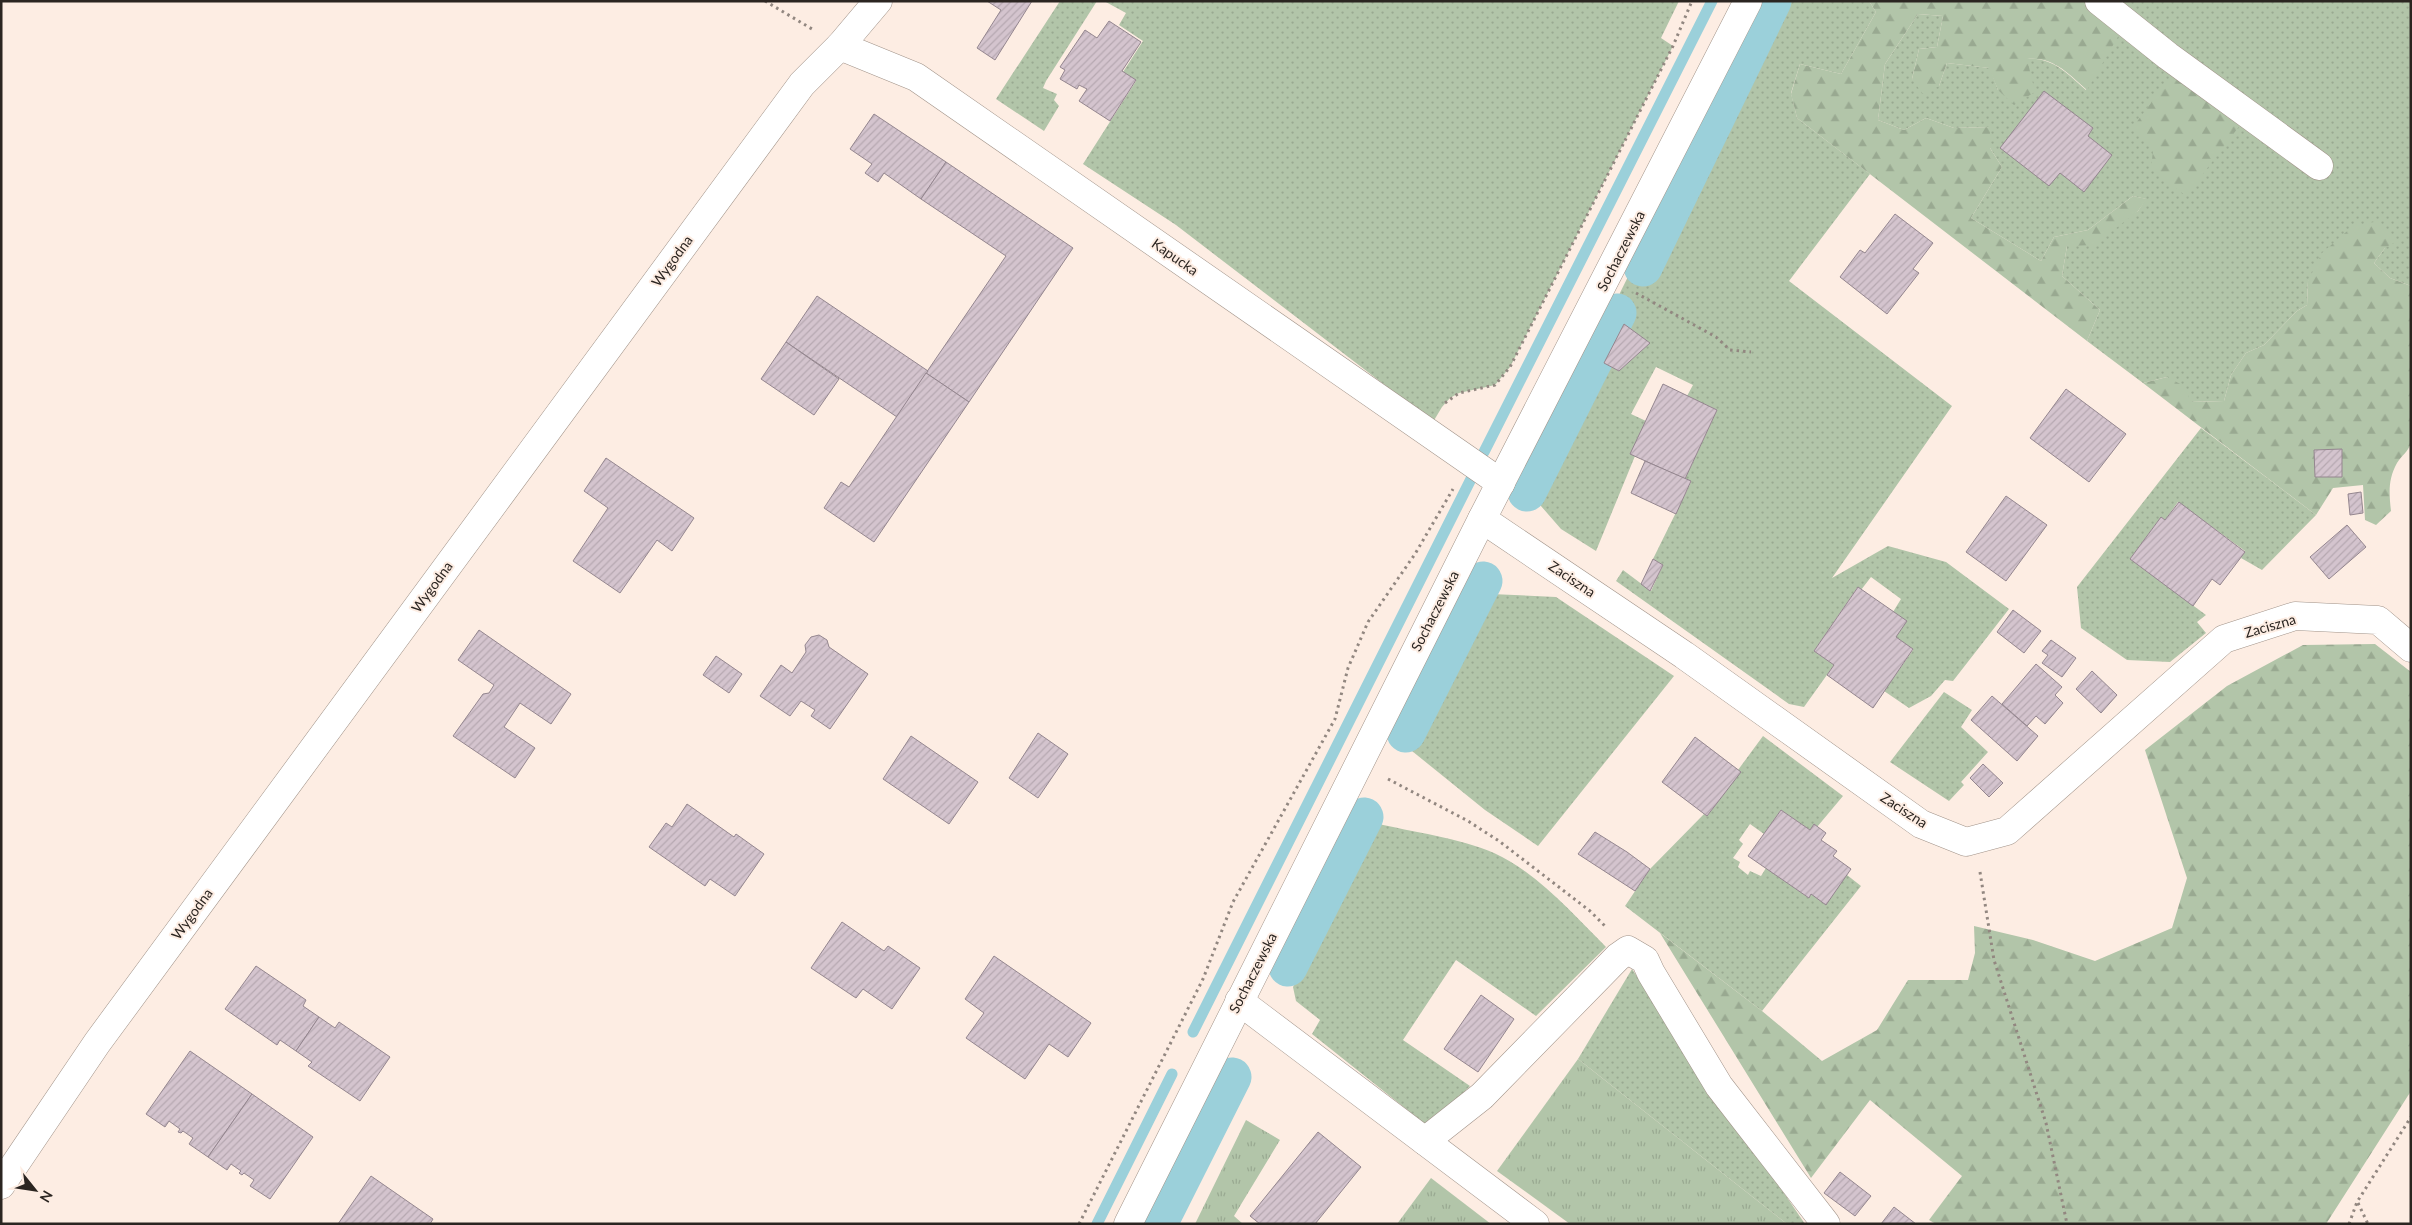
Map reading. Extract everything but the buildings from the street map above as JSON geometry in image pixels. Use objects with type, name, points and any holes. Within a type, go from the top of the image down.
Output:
[{"type":"street","name":"Wygodna","points":[[1,1185],[103,1035],[796,92],[840,46],[878,1]]},
{"type":"street","name":"Sochaczewska","points":[[1128,1224],[1482,519],[1748,1]]},
{"type":"street","points":[[2099,1],[2168,56],[2319,166]]},
{"type":"street","name":"Kapucka","points":[[840,46],[916,77],[1502,483]]},
{"type":"street","name":"Zaciszna","points":[[1482,519],[1684,655],[1920,824],[1966,842],[2007,831],[2224,639],[2295,616],[2378,620],[2411,648]]},
{"type":"street","points":[[1425,1141],[1482,1096],[1628,950],[1645,960],[1719,1086],[1826,1224]]},
{"type":"street","points":[[1239,1001],[1535,1224]]},
{"type":"path","points":[[765,1],[840,46]]},
{"type":"path","points":[[1442,407],[1459,393],[1495,385],[1510,367],[1673,46],[1692,1]]},
{"type":"path","points":[[1606,279],[1682,317],[1716,337],[1730,350],[1751,352]]},
{"type":"path","points":[[1079,1224],[1204,979],[1233,902],[1334,719],[1348,668],[1368,622],[1414,554],[1455,485]]},
{"type":"path","points":[[1359,763],[1468,821],[1499,841],[1590,911],[1628,950]]},
{"type":"path","points":[[1975,840],[1994,960],[2046,1123],[2067,1224]]},
{"type":"path","points":[[2349,1224],[2357,1202],[2411,1117]]},
{"type":"path","points":[[2357,1202],[2368,1224]]},
{"type":"green space","points":[[1060,1],[1097,1],[1043,88],[1057,94],[1054,100],[1059,106],[1044,131],[996,99]]},
{"type":"green space","points":[[1104,1],[1679,1],[1661,38],[1673,46],[1510,367],[1495,385],[1459,393],[1450,398],[1433,422],[1176,225],[1083,164],[1136,81],[1123,72],[1143,41],[1119,25],[1126,13]]},
{"type":"green space","points":[[1791,1],[1869,1],[1876,12],[1841,74],[1800,64],[1791,93],[1797,118],[1870,174],[1789,281],[1952,406],[1832,578],[1888,546],[1946,562],[2009,609],[1953,681],[1945,680],[1931,696],[1909,708],[1884,691],[1913,650],[1896,637],[1893,612],[1901,599],[1871,577],[1861,590],[1857,588],[1814,651],[1834,665],[1804,707],[1789,704],[1616,581],[1623,570],[1651,591],[1663,565],[1653,559],[1691,482],[1685,479],[1717,410],[1687,396],[1693,385],[1656,367],[1631,414],[1646,421],[1635,456],[1596,551],[1561,529],[1534,498],[1604,363],[1619,371],[1650,343],[1609,315],[1742,47],[1762,57]]},
{"type":"green space","points":[[1869,1],[2113,1],[2123,28],[2087,90],[2067,72],[2053,63],[2045,60],[2027,59],[2035,92],[2014,105],[1998,90],[1989,68],[1947,63],[1939,86],[1923,94],[1912,79],[1919,49],[1937,47],[1943,16],[1918,14],[1885,64],[1878,120],[1904,130],[1926,118],[1954,128],[1990,127],[1990,148],[2002,167],[1971,218],[2041,261],[2054,237],[2088,230],[2133,196],[2147,199],[2138,211],[2094,245],[2067,246],[2062,276],[2100,310],[2087,341],[1797,118],[1791,94],[1800,64],[1841,74],[1876,12]]},
{"type":"green space","points":[[2113,1],[2411,1],[2411,286],[2390,278],[2374,263],[2385,248],[2308,281],[2307,305],[2297,311],[2264,345],[2246,353],[2231,375],[2224,401],[2190,402],[2167,377],[2143,383],[2087,341],[2100,310],[2062,276],[2067,246],[2138,211],[2146,199],[2133,196],[2088,230],[2054,237],[2041,261],[1971,218],[2002,167],[1990,148],[1990,127],[1954,128],[1926,118],[1904,130],[1878,120],[1885,64],[1918,14],[1943,16],[1937,47],[1919,49],[1912,79],[1939,86],[1947,63],[1990,68],[1998,90],[2026,59],[2035,59],[2044,60],[2059,67],[2086,90]]},
{"type":"green space","points":[[2169,79],[2198,81],[2247,116],[2186,196],[2151,168],[2153,151],[2133,127]]},
{"type":"green space","points":[[2374,222],[2385,228],[2397,241],[2385,248],[2374,263],[2390,278],[2411,286],[2411,443],[2397,463],[2392,475],[2390,492],[2391,511],[2376,525],[2365,520],[2363,485],[2333,488],[2316,515],[2143,383],[2167,377],[2184,386],[2191,402],[2224,401],[2231,375],[2246,353],[2264,345],[2297,311],[2307,305],[2308,281],[2322,253],[2353,226]]},
{"type":"green space","points":[[2201,428],[2316,515],[2262,570],[2241,558],[2245,551],[2178,502],[2165,520],[2161,517],[2130,559],[2206,615],[2197,622],[2206,633],[2170,662],[2127,660],[2081,628],[2077,587]]},
{"type":"green space","points":[[1491,594],[1556,597],[1674,676],[1538,846],[1485,810],[1412,751]]},
{"type":"green space","points":[[2375,644],[2411,672],[2411,1091],[2326,1224],[1936,1224],[1929,1220],[1962,1176],[1870,1100],[1811,1178],[1660,933],[1762,1011],[1822,1061],[1877,1030],[1908,980],[1968,980],[1975,953],[1974,926],[2033,940],[2095,961],[2172,928],[2187,878],[2145,750],[2227,686],[2303,645]]},
{"type":"green space","points":[[1944,692],[1972,710],[1961,727],[1988,752],[1961,782],[1964,785],[1949,801],[1890,762]]},
{"type":"green space","points":[[1763,736],[1843,796],[1817,827],[1814,825],[1810,830],[1781,810],[1764,834],[1750,824],[1739,840],[1743,844],[1733,858],[1740,862],[1738,867],[1748,875],[1750,871],[1761,876],[1766,868],[1809,898],[1811,894],[1847,875],[1861,886],[1762,1011],[1625,906],[1650,869],[1704,814],[1707,816],[1740,772],[1738,770]]},
{"type":"green space","points":[[1375,823],[1466,843],[1494,853],[1509,861],[1554,895],[1606,947],[1536,1016],[1456,960],[1403,1040],[1470,1086],[1430,1128],[1312,1034],[1320,1020],[1296,1001],[1293,987]]},
{"type":"green space","points":[[1632,969],[1805,1224],[1787,1224],[1578,1059]]},
{"type":"green space","points":[[1578,1059],[1787,1224],[1570,1224],[1497,1171]]},
{"type":"green space","points":[[1246,1120],[1280,1140],[1234,1216],[1243,1224],[1195,1224]]},
{"type":"green space","points":[[1431,1178],[1491,1224],[1397,1224]]},
{"type":"waterway","points":[[1484,452],[1712,1]]},
{"type":"waterway","points":[[1643,267],[1772,1]]},
{"type":"waterway","points":[[1527,492],[1617,313]]},
{"type":"waterway","points":[[1193,1032],[1471,479]]},
{"type":"waterway","points":[[1406,733],[1483,581]]},
{"type":"waterway","points":[[1288,967],[1364,817]]},
{"type":"waterway","points":[[1097,1224],[1172,1074]]},
{"type":"waterway","points":[[1158,1224],[1232,1077]]}]
